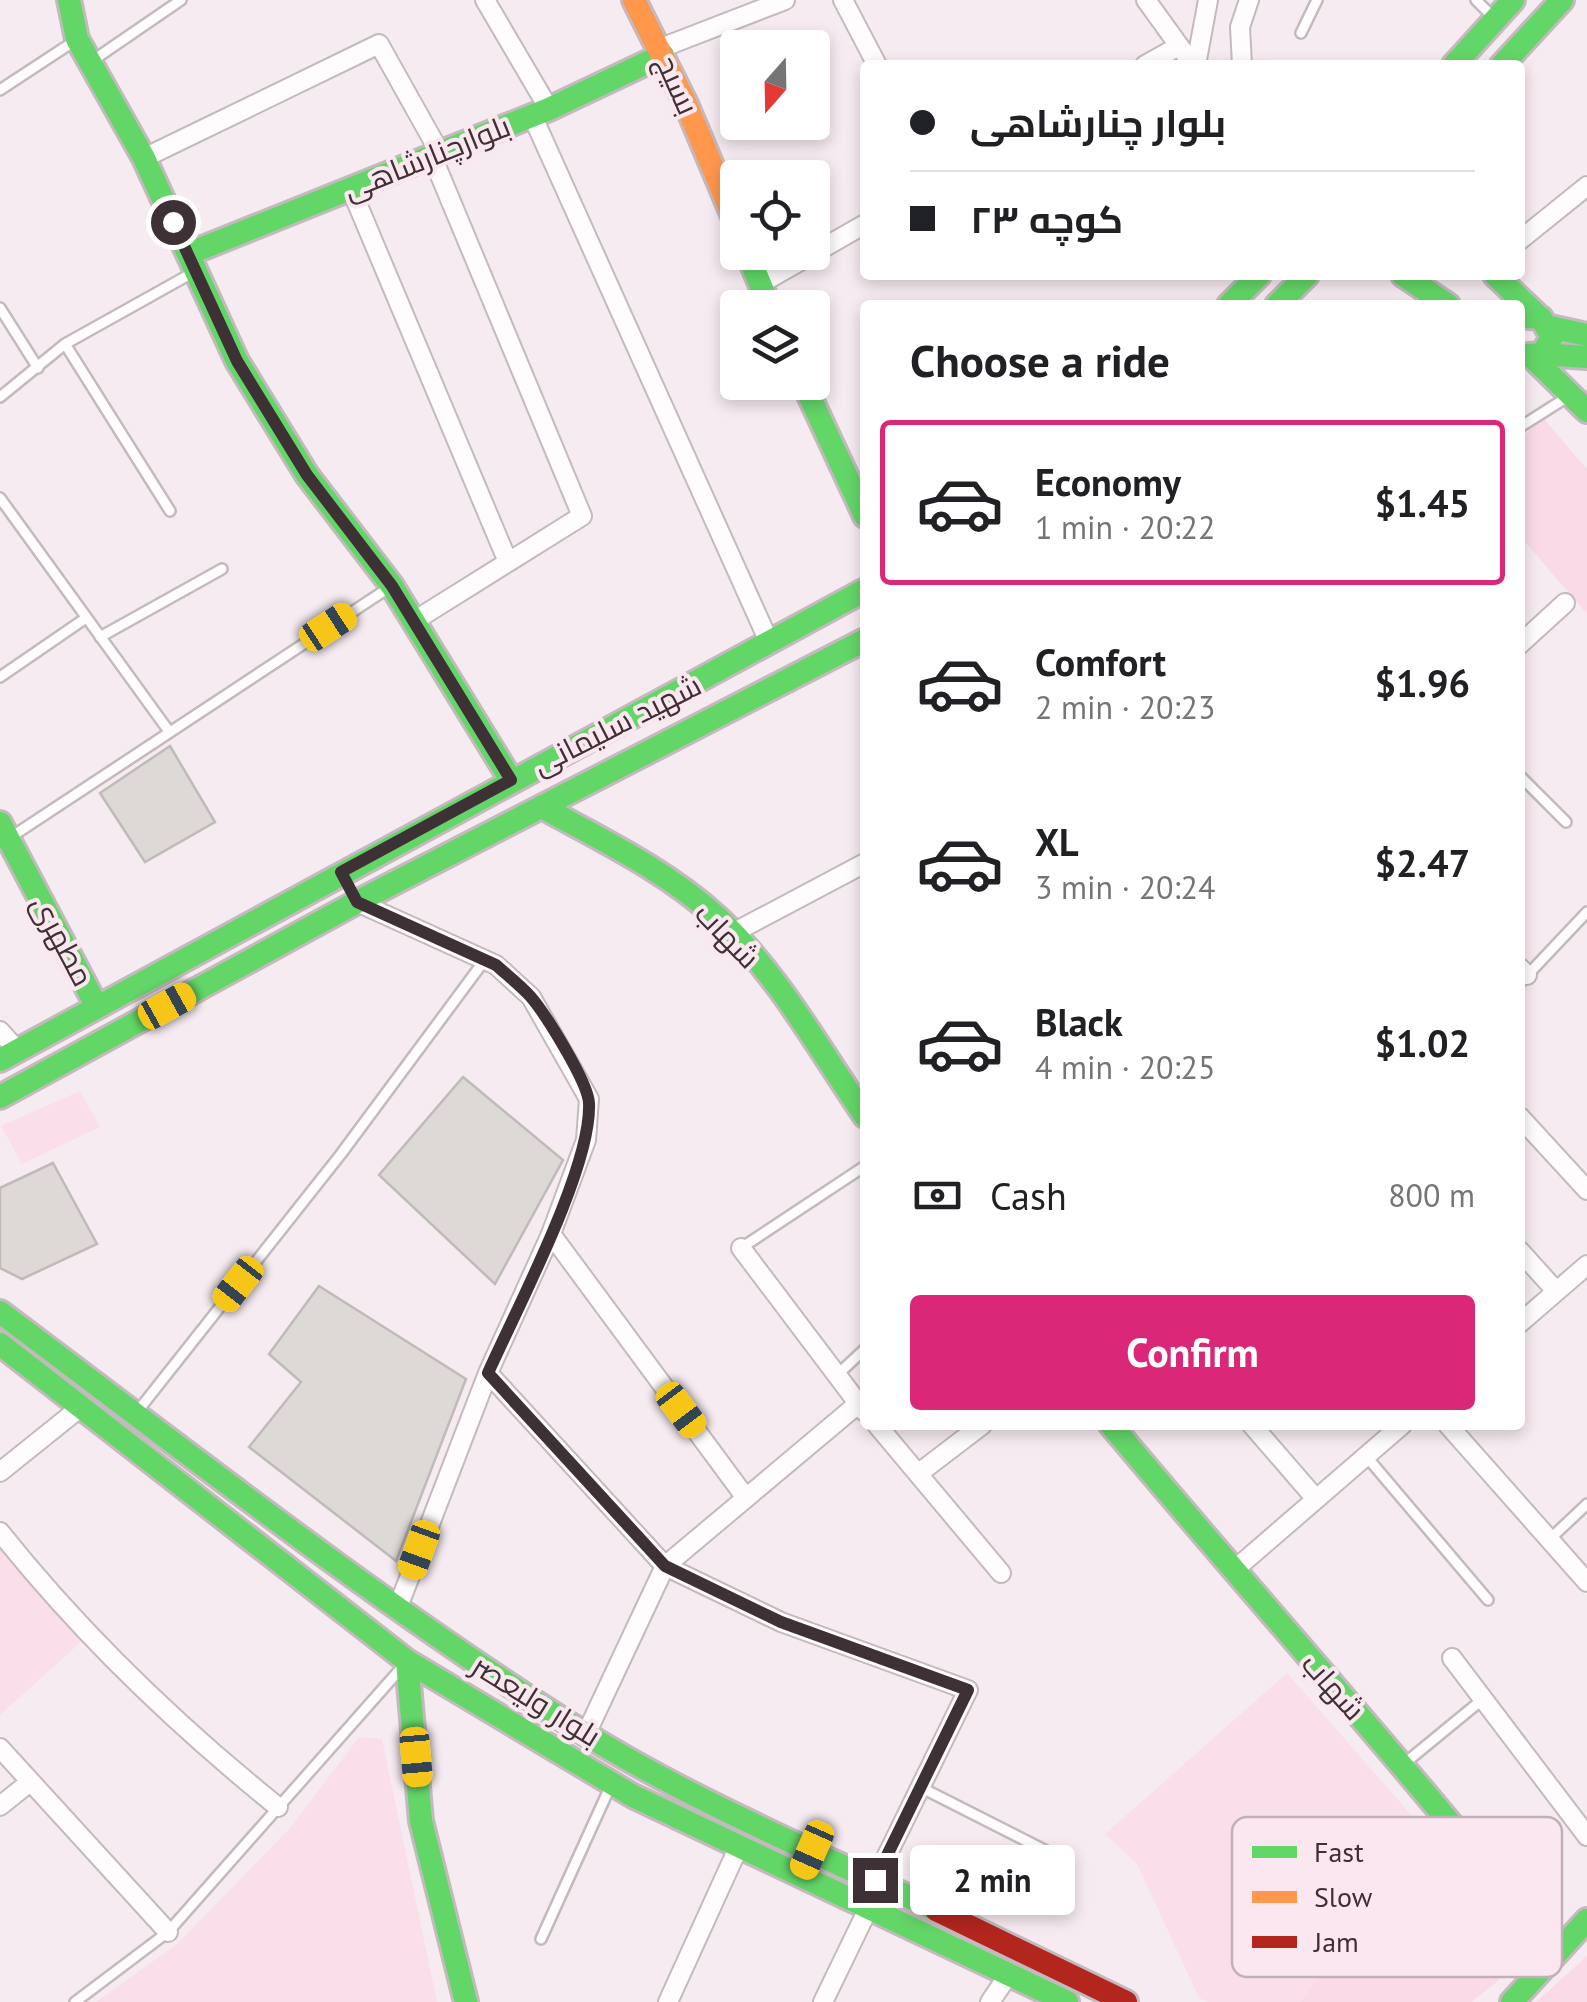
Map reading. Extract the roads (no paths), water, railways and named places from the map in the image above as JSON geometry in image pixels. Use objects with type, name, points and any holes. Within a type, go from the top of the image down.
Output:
[{"type":"main road","points":[[69,0],[77,39],[144,158],[237,361],[307,475],[392,586],[511,780]]},
{"type":"main road","name":"بسیج","points":[[634,0],[662,52],[720,186]]},
{"type":"main road","points":[[1459,60],[1513,0]]},
{"type":"main road","points":[[1506,60],[1556,2]]},
{"type":"main road","name":"بلوارچنارشاهی","points":[[191,263],[351,188],[540,112],[662,52]]},
{"type":"main road","points":[[754,270],[762,290]]},
{"type":"main road","points":[[1234,300],[1254,280]]},
{"type":"main road","points":[[1282,300],[1302,280]]},
{"type":"main road","points":[[1410,280],[1440,300]]},
{"type":"main road","points":[[1500,280],[1518,300]]},
{"type":"main road","points":[[1535,319],[1587,336]]},
{"type":"main road","points":[[1532,356],[1549,347],[1535,319]]},
{"type":"main road","points":[[1532,356],[1587,357]]},
{"type":"main road","points":[[1532,356],[1579,403]]},
{"type":"main road","points":[[811,400],[860,505]]},
{"type":"main road","name":"شهید سلیمانی","points":[[9,1056],[860,593]]},
{"type":"main road","name":"شهید سلیمانی","points":[[0,1097],[357,902],[860,643]]},
{"type":"main road","name":"شهاب","points":[[542,807],[636,859],[718,919],[781,996],[860,1109]]},
{"type":"main road","name":"مطهری","points":[[4,831],[97,1007]]},
{"type":"main road","points":[[341,872],[357,902]]},
{"type":"main road","name":"بلوار ولیعصر","points":[[0,1312],[475,1664],[586,1734],[664,1779],[1126,2002]]},
{"type":"main road","name":"بلوار ولیعصر","points":[[0,1344],[407,1661],[611,1784],[1066,2002]]},
{"type":"main road","name":"شهاب","points":[[1114,1430],[1444,1817]]},
{"type":"main road","points":[[407,1661],[421,1821],[467,1997]]},
{"type":"main road","points":[[800,1876],[812,1850]]},
{"type":"main road","points":[[1562,1943],[1587,1920]]},
{"type":"main road","points":[[1512,2002],[1533,1977]]},
{"type":"street","points":[[485,0],[540,112],[770,644]]},
{"type":"street","points":[[662,52],[782,0]]},
{"type":"street","points":[[843,0],[874,60]]},
{"type":"street","points":[[1146,0],[1190,60]]},
{"type":"street","points":[[1195,60],[1208,0]]},
{"type":"street","points":[[1241,59],[1240,27],[1249,0]]},
{"type":"street","points":[[144,158],[379,44],[436,154],[582,516],[414,621]]},
{"type":"street","points":[[1153,60],[1179,46]]},
{"type":"street","points":[[1525,236],[1587,186]]},
{"type":"street","points":[[351,188],[508,562]]},
{"type":"street","points":[[760,284],[860,227]]},
{"type":"street","points":[[1525,639],[1565,603]]},
{"type":"street","points":[[731,934],[860,866]]},
{"type":"street","points":[[357,902],[485,960],[532,998],[589,1099],[586,1140],[550,1234],[488,1373],[398,1607]]},
{"type":"street","points":[[0,1031],[9,1056]]},
{"type":"street","points":[[1525,1122],[1587,1190]]},
{"type":"street","points":[[550,1234],[746,1498]]},
{"type":"street","points":[[741,1248],[860,1407]]},
{"type":"street","points":[[1525,1256],[1556,1292]]},
{"type":"street","points":[[1525,1318],[1587,1265]]},
{"type":"street","points":[[488,1373],[665,1566],[781,1622],[968,1690],[875,1880]]},
{"type":"street","points":[[0,1472],[81,1407]]},
{"type":"street","points":[[586,1734],[665,1566],[860,1409]]},
{"type":"street","points":[[881,1430],[1002,1573]]},
{"type":"street","points":[[920,1473],[976,1430]]},
{"type":"street","points":[[1259,1430],[1316,1499]]},
{"type":"street","points":[[1233,1571],[1396,1430]]},
{"type":"street","points":[[1452,1430],[1587,1582]]},
{"type":"street","points":[[0,1532],[112,1663],[198,1742],[278,1807]]},
{"type":"street","points":[[1452,1658],[1587,1836]]},
{"type":"street","points":[[0,1748],[168,1932]]},
{"type":"street","points":[[0,1806],[30,1782]]},
{"type":"street","points":[[668,2002],[739,1846]]},
{"type":"street","points":[[824,2002],[868,1909]]},
{"type":"street","points":[[990,2002],[1009,1974]]},
{"type":"lane","points":[[90,62],[181,0]]},
{"type":"lane","points":[[1301,34],[1317,0]]},
{"type":"lane","points":[[1476,0],[1496,20]]},
{"type":"lane","points":[[0,90],[77,39]]},
{"type":"lane","points":[[0,397],[64,344],[191,263]]},
{"type":"lane","points":[[0,308],[38,368]]},
{"type":"lane","points":[[64,344],[170,511]]},
{"type":"lane","points":[[1525,425],[1579,403]]},
{"type":"lane","points":[[0,498],[168,730]]},
{"type":"lane","points":[[100,637],[222,569]]},
{"type":"lane","points":[[4,831],[392,586]]},
{"type":"lane","points":[[0,677],[86,618]]},
{"type":"lane","points":[[1525,781],[1566,822]]},
{"type":"lane","points":[[1525,972],[1587,912]]},
{"type":"lane","points":[[1576,924],[1587,934]]},
{"type":"lane","points":[[136,1414],[341,1154],[485,960]]},
{"type":"lane","points":[[741,1248],[860,1169]]},
{"type":"lane","points":[[835,1377],[860,1354]]},
{"type":"lane","points":[[1366,1456],[1488,1600]]},
{"type":"lane","points":[[1550,1539],[1587,1504]]},
{"type":"lane","points":[[75,2002],[168,1932],[407,1661]]},
{"type":"lane","points":[[1402,1765],[1483,1698]]},
{"type":"lane","points":[[541,1940],[611,1784]]},
{"type":"lane","points":[[920,1788],[1068,1862]]}]
